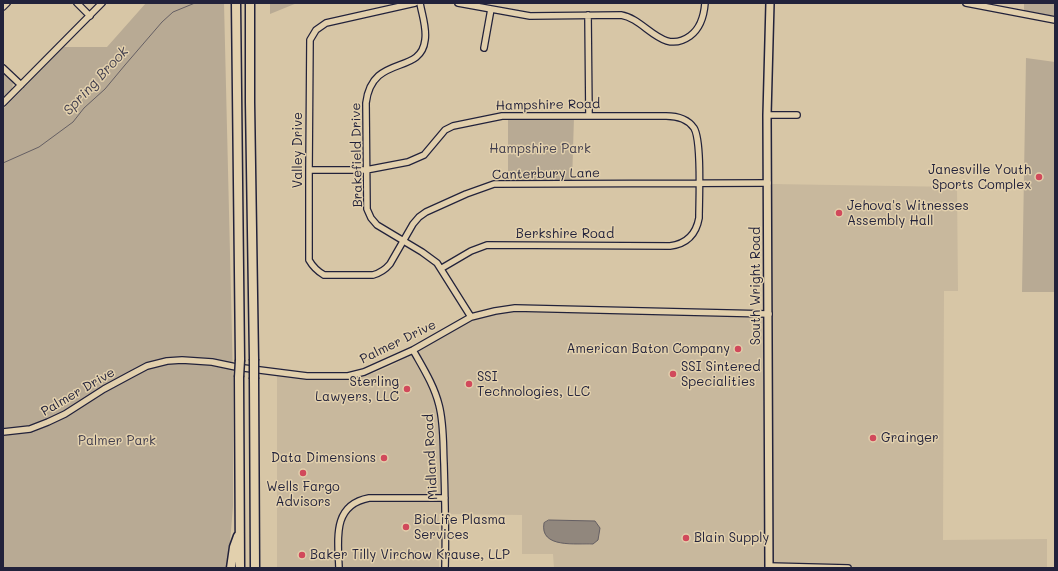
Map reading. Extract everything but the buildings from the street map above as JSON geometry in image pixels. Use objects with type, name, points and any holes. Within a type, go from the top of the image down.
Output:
[{"type":"highway","points":[[236,5],[240,360],[240,568]]},
{"type":"highway","points":[[250,5],[255,566]]},
{"type":"highway","points":[[231,568],[234,546],[240,534]]},
{"type":"main road","name":"South Wright Road","points":[[770,3],[767,115],[770,567]]},
{"type":"street","points":[[3,7],[7,3]]},
{"type":"street","points":[[77,3],[90,16]]},
{"type":"street","points":[[3,103],[102,3]]},
{"type":"street","name":"Valley Drive","points":[[316,270],[310,260],[308,170],[310,40],[316,30],[326,23],[414,3]]},
{"type":"street","name":"Brakefield Drive","points":[[420,3],[426,33],[423,48],[412,61],[385,70],[377,76],[371,83],[367,92],[367,209],[371,218],[377,225],[427,256],[442,268],[471,317]]},
{"type":"street","points":[[458,3],[530,16],[628,16],[658,38],[667,41],[677,41],[687,38],[695,33],[701,25],[704,16],[705,3]]},
{"type":"street","points":[[966,3],[1055,20]]},
{"type":"street","points":[[484,48],[492,10]]},
{"type":"street","points":[[588,15],[589,116]]},
{"type":"street","points":[[3,68],[21,85]]},
{"type":"street","points":[[767,115],[796,115]]},
{"type":"street","name":"Hampshire Road","points":[[308,170],[366,170],[416,159],[424,154],[445,130],[462,124],[502,116],[675,116],[689,123],[697,134],[699,142],[699,183]]},
{"type":"street","name":"Berkshire Road","points":[[442,268],[471,251],[487,245],[670,246],[683,243],[691,237],[697,227],[699,218],[699,183]]},
{"type":"street","name":"Canterbury Lane","points":[[316,270],[324,274],[373,275],[380,273],[390,264],[413,224],[419,217],[426,212],[485,186],[494,184],[768,183]]},
{"type":"street","name":"Palmer Drive","points":[[3,432],[30,429],[48,422],[65,414],[104,389],[130,375],[148,366],[167,361],[182,360],[212,362],[236,367],[307,376],[348,376],[375,367],[412,350],[471,317],[515,308],[768,314]]},
{"type":"street","name":"Midland Road","points":[[412,350],[430,382],[439,405],[442,428],[445,498],[445,568]]},
{"type":"street","points":[[339,568],[338,530],[341,517],[350,506],[362,499],[369,498],[445,498]]},
{"type":"street","points":[[770,567],[848,568]]},
{"type":"shaded area","points":[[772,184],[957,187],[958,291],[944,291],[943,540],[1047,539],[1047,568],[772,568]]},
{"type":"shaded area","points":[[525,311],[761,318],[763,320],[764,568],[554,568],[553,554],[522,554],[522,515],[439,514],[439,568],[277,568],[277,375],[309,379],[341,380],[374,373],[391,366],[460,326],[477,319],[502,312]]},
{"type":"shaded area","points":[[549,520],[595,521],[600,528],[598,540],[593,544],[569,544],[553,541],[547,537],[544,531],[544,523]]},
{"type":"green space","name":"Palmer Park","points":[[146,3],[224,3],[233,379],[233,506],[228,568],[3,568],[3,109],[64,47],[107,47]]},
{"type":"green space","points":[[270,3],[297,3],[270,14]]},
{"type":"green space","points":[[1024,3],[1055,3],[1055,18],[1024,12]]},
{"type":"green space","name":"Janesville Youth Sports Complex","points":[[1026,58],[1055,62],[1055,292],[1022,292]]},
{"type":"green space","points":[[3,73],[13,83],[12,89],[3,98]]},
{"type":"green space","name":"Hampshire Park","points":[[508,117],[574,117],[572,182],[508,181]]},
{"type":"waterway","name":"Spring Brook","points":[[3,163],[39,147],[73,122],[84,108],[105,89],[162,22],[173,12],[195,3]]},
{"type":"place","name":"Janesville Youth Sports Complex","points":[[1039,177]]},
{"type":"place","name":"Jehova's Witnesses Assembly Hall","points":[[839,213]]},
{"type":"place","name":"American Baton Company","points":[[738,349]]},
{"type":"place","name":"SSI Sintered Specialities","points":[[673,374]]},
{"type":"place","name":"SSI Technologies, LLC","points":[[469,384]]},
{"type":"place","name":"Sterling Lawyers, LLC","points":[[407,389]]},
{"type":"place","name":"Grainger","points":[[873,438]]},
{"type":"place","name":"Data Dimensions","points":[[384,458]]},
{"type":"place","name":"Wells Fargo Advisors","points":[[303,473]]},
{"type":"place","name":"BioLife Plasma Services","points":[[406,527]]},
{"type":"place","name":"Blain Supply","points":[[686,538]]},
{"type":"place","name":"Baker Tilly Virchow Krause, LLP","points":[[302,555]]}]
